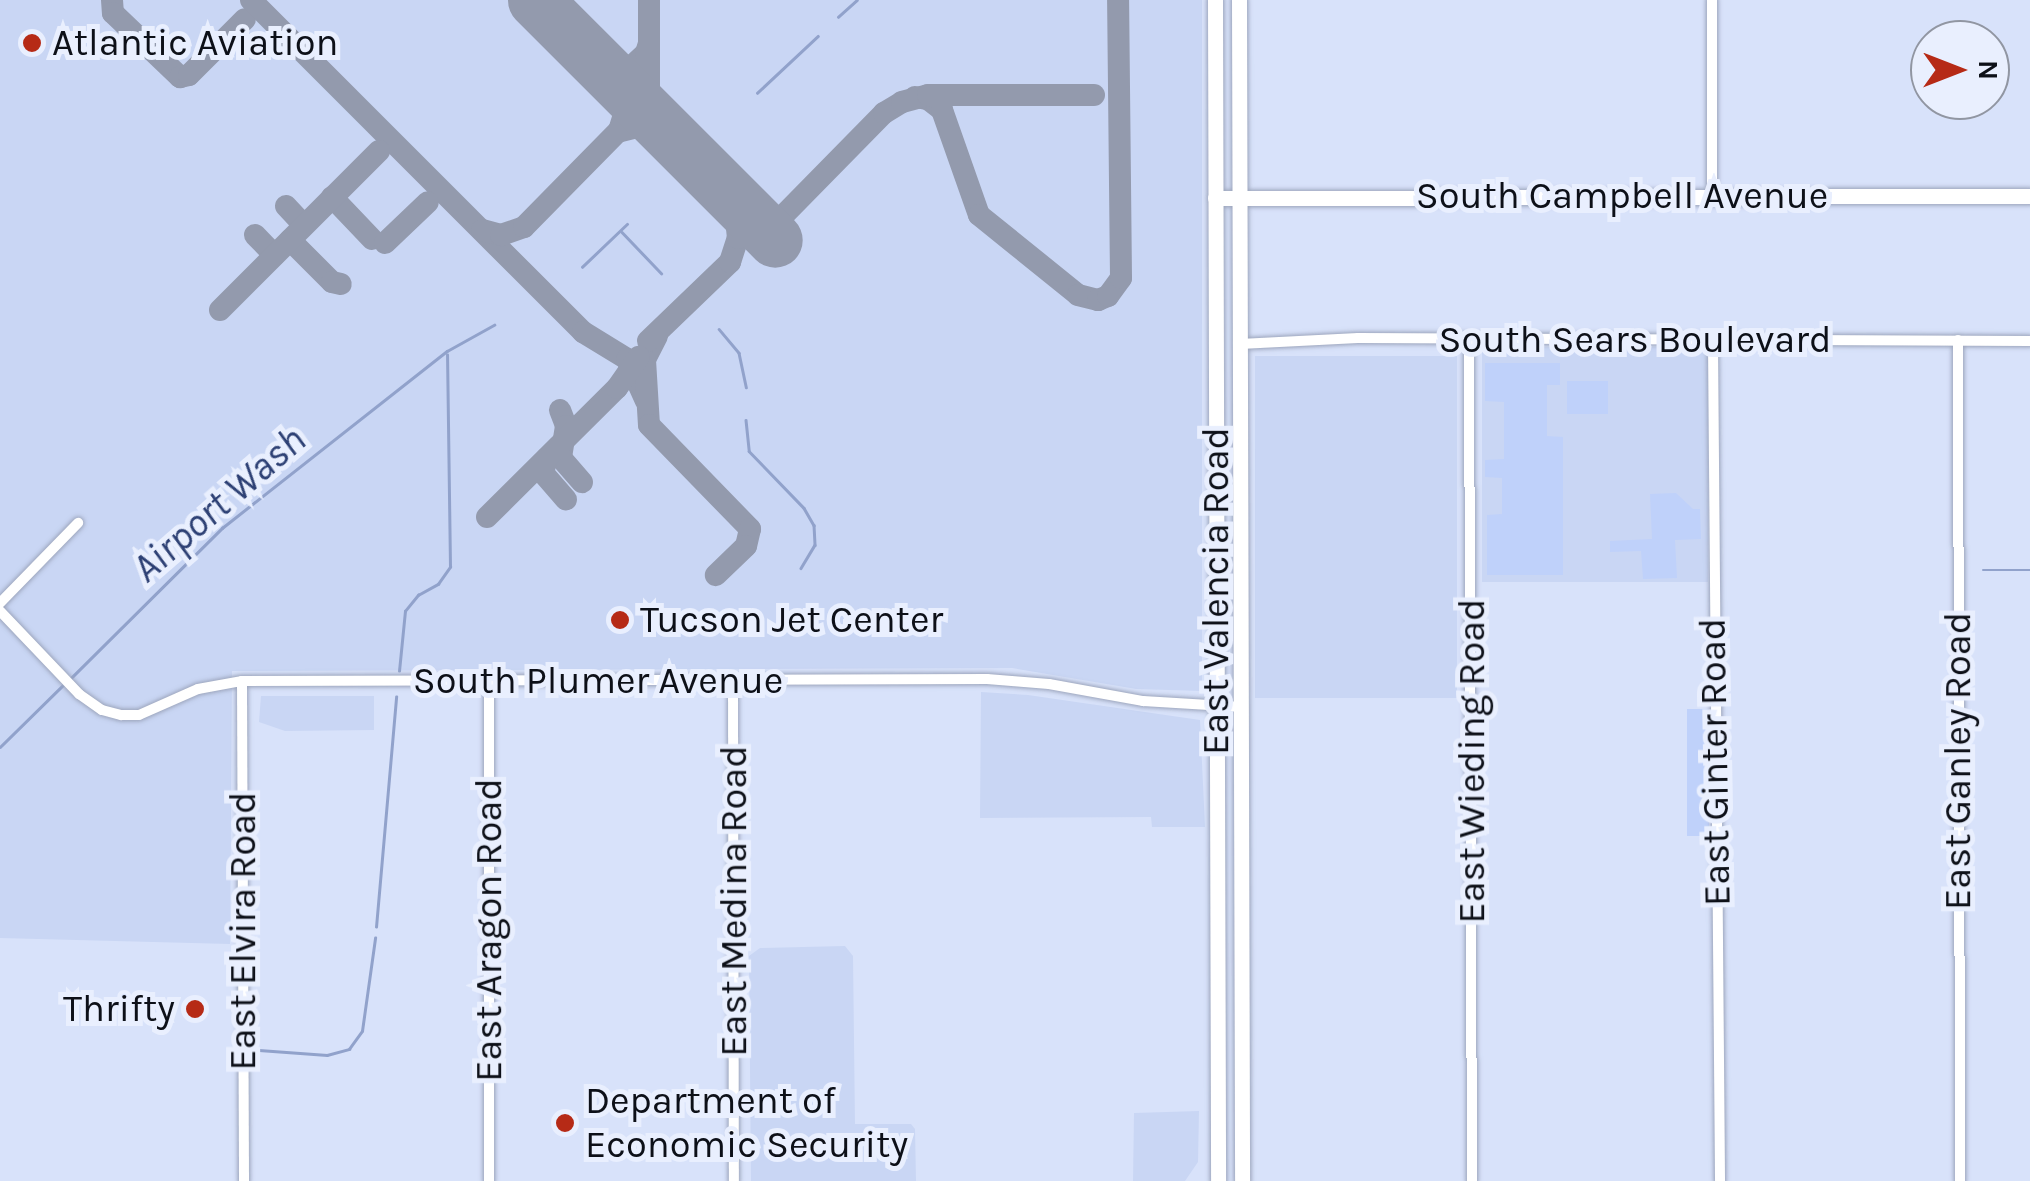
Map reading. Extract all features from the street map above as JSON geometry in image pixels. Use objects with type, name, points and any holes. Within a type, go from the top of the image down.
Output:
[{"type":"main road","name":"East Valencia Road","points":[[1214,0],[1218,439],[1213,705],[1218,1181]]},
{"type":"main road","name":"East Valencia Road","points":[[1239,0],[1242,1181]]},
{"type":"main road","name":"South Campbell Avenue","points":[[1215,198],[2030,196]]},
{"type":"main road","points":[[1218,971],[1242,970]]},
{"type":"street","points":[[1712,0],[1712,196]]},
{"type":"street","name":"South Sears Boulevard","points":[[1240,344],[1358,338],[2030,340]]},
{"type":"street","name":"East Wieding Road","points":[[1468,340],[1472,1181]]},
{"type":"street","name":"East Ganley Road","points":[[1958,340],[1960,1181]]},
{"type":"street","name":"East Ginter Road","points":[[1713,342],[1720,1181]]},
{"type":"street","points":[[0,603],[78,523]]},
{"type":"street","name":"South Plumer Avenue","points":[[0,611],[80,694],[102,710],[139,715],[198,689],[242,681],[987,679],[1046,684],[1143,701],[1242,708]]},
{"type":"street","name":"East Aragon Road","points":[[489,680],[489,1181]]},
{"type":"street","name":"East Elvira Road","points":[[242,681],[244,1181]]},
{"type":"street","name":"East Medina Road","points":[[733,682],[734,1181]]},
{"type":"shaded area","points":[[0,0],[1202,0],[1202,691],[1136,689],[1012,668],[232,671],[230,944],[0,938]]},
{"type":"shaded area","points":[[1482,347],[1708,347],[1708,582],[1482,582]]},
{"type":"shaded area","points":[[1255,356],[1457,356],[1457,698],[1255,698]]},
{"type":"shaded area","points":[[1485,363],[1560,363],[1560,385],[1547,385],[1547,436],[1563,437],[1563,575],[1487,575],[1487,515],[1502,514],[1502,478],[1485,477],[1485,460],[1504,459],[1504,402],[1485,401]]},
{"type":"shaded area","points":[[1567,381],[1608,381],[1608,414],[1567,414]]},
{"type":"shaded area","points":[[1676,493],[1693,509],[1700,509],[1701,539],[1675,540],[1677,578],[1643,579],[1641,551],[1610,552],[1610,541],[1652,539],[1650,494]]},
{"type":"shaded area","points":[[981,692],[1200,720],[1205,827],[1152,827],[1151,817],[980,818]]},
{"type":"shaded area","points":[[261,696],[374,696],[374,730],[285,731],[259,722]]},
{"type":"shaded area","points":[[1687,709],[1709,709],[1709,836],[1687,836]]},
{"type":"shaded area","points":[[845,946],[853,956],[855,1124],[911,1124],[915,1129],[916,1181],[751,1181],[749,956],[760,948]]},
{"type":"shaded area","points":[[1199,1111],[1198,1162],[1185,1181],[1133,1181],[1134,1113]]},
{"type":"waterway","points":[[838,17],[857,0]]},
{"type":"waterway","points":[[757,93],[818,36]]},
{"type":"waterway","points":[[582,267],[627,224]]},
{"type":"waterway","points":[[622,232],[661,273]]},
{"type":"waterway","name":"Airport Wash","points":[[69,680],[222,528],[447,351],[494,325]]},
{"type":"waterway","points":[[719,329],[739,353],[746,387]]},
{"type":"waterway","points":[[399,671],[405,611],[418,595],[438,584],[450,567],[447,355]]},
{"type":"waterway","points":[[746,420],[749,451],[804,508],[814,525],[815,545],[801,568]]},
{"type":"waterway","points":[[1983,570],[2030,570]]},
{"type":"waterway","name":"Airport Wash","points":[[0,747],[63,685]]},
{"type":"waterway","points":[[376,927],[396,697]]},
{"type":"waterway","points":[[259,1050],[327,1055],[349,1049],[362,1031],[375,938]]},
{"type":"taxiway","points":[[112,0],[113,13],[180,77],[189,75],[245,19]]},
{"type":"taxiway","points":[[251,0],[583,332],[627,359],[646,401]]},
{"type":"taxiway","points":[[482,230],[501,235],[524,227],[642,107],[649,91],[649,0]]},
{"type":"taxiway","points":[[915,97],[928,99],[942,110],[979,215],[1078,295],[1098,300],[1108,296],[1121,278],[1118,0]]},
{"type":"taxiway","points":[[597,62],[612,69],[632,66],[646,53],[649,43]]},
{"type":"taxiway","points":[[618,83],[626,108],[619,131]]},
{"type":"taxiway","points":[[767,232],[884,113],[902,102],[928,95],[1094,95]]},
{"type":"taxiway","points":[[621,131],[645,125],[665,130]]},
{"type":"taxiway","points":[[220,310],[379,151]]},
{"type":"taxiway","points":[[332,197],[372,239]]},
{"type":"taxiway","points":[[648,341],[730,262],[738,238],[734,199]]},
{"type":"taxiway","points":[[385,243],[428,202]]},
{"type":"taxiway","points":[[286,206],[304,225]]},
{"type":"taxiway","points":[[255,235],[274,255]]},
{"type":"taxiway","points":[[290,240],[332,282],[341,284]]},
{"type":"taxiway","points":[[657,336],[645,360],[649,425],[750,529],[746,546],[716,575]]},
{"type":"taxiway","points":[[487,517],[617,388],[639,357]]},
{"type":"taxiway","points":[[560,410],[566,426],[561,458],[582,482]]},
{"type":"taxiway","points":[[547,458],[543,473],[566,499]]},
{"type":"runway","points":[[535,0],[775,240]]},
{"type":"place","name":"Atlantic Aviation","points":[[32,43]]},
{"type":"place","name":"Tucson Jet Center","points":[[620,620]]},
{"type":"place","name":"Thrifty","points":[[195,1009]]},
{"type":"place","name":"Department of Economic Security","points":[[565,1123]]}]
